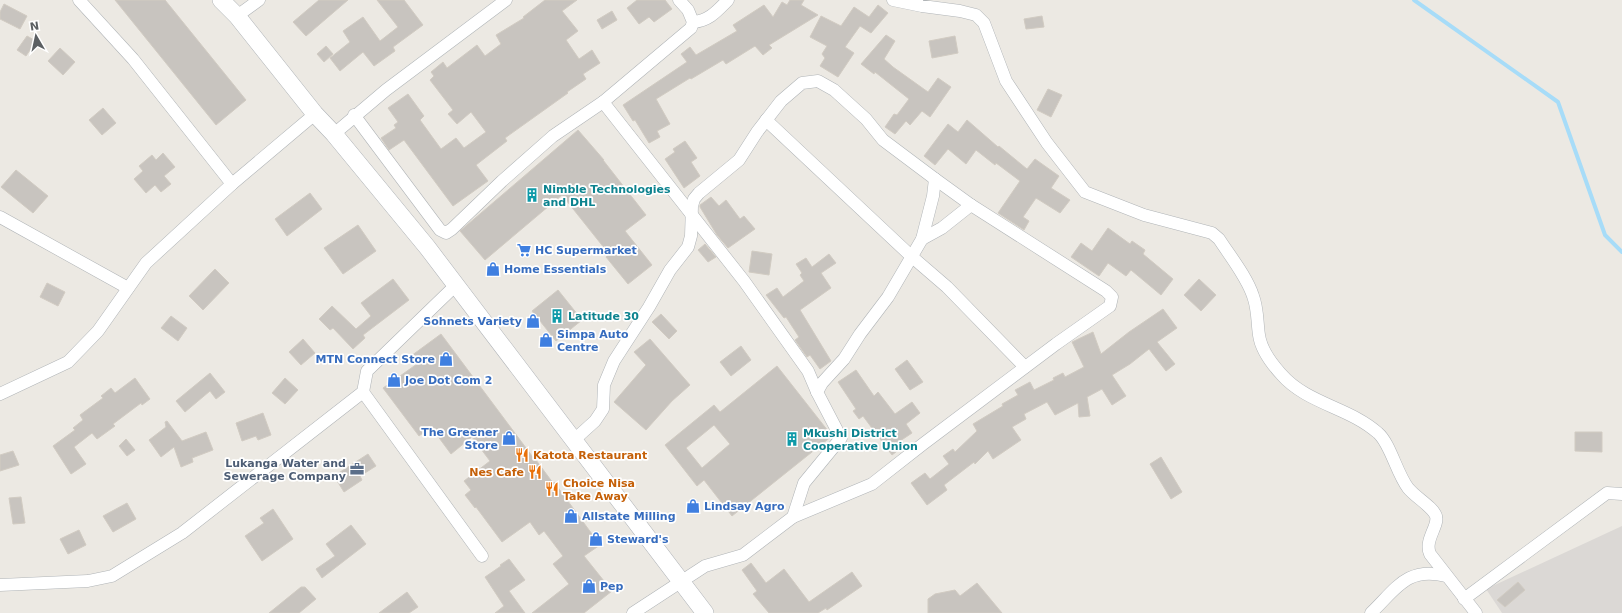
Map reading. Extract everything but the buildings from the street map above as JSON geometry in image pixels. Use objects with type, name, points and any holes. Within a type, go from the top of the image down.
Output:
[{"type":"street","points":[[79,0],[133,59],[232,184]]},
{"type":"street","points":[[221,0],[237,16],[315,114],[334,134],[427,247],[705,613]]},
{"type":"street","points":[[237,16],[259,0]]},
{"type":"street","points":[[334,134],[354,115],[506,0]]},
{"type":"street","points":[[354,115],[440,230],[446,233],[553,136],[603,102],[691,28],[693,22],[688,10],[679,0]]},
{"type":"street","points":[[693,22],[702,22],[709,18],[728,0]]},
{"type":"street","points":[[893,0],[922,6],[960,11],[976,15],[981,18],[1006,81],[1047,143],[1085,192],[1144,215],[1212,233],[1219,239],[1253,295],[1258,320],[1259,336],[1266,354],[1281,375],[1301,393],[1358,418],[1380,434],[1399,474],[1408,488],[1436,516],[1428,551],[1476,613]]},
{"type":"street","points":[[574,440],[595,421],[603,408],[604,384],[614,361],[649,307],[670,270],[688,247],[692,226],[691,214],[694,199],[699,192],[739,160],[766,120],[781,102],[802,83],[818,81],[834,90],[866,119],[883,140],[935,179],[971,205],[1106,291],[1112,297],[1110,306],[923,444],[872,484],[793,517],[743,555],[705,566],[633,613]]},
{"type":"street","points":[[603,102],[744,281],[808,371],[840,438],[804,483],[793,517]]},
{"type":"street","points":[[0,394],[68,362],[98,331],[146,262],[232,184],[315,114]]},
{"type":"street","points":[[766,120],[911,256],[947,287],[1025,368]]},
{"type":"street","points":[[817,392],[822,382],[844,359],[860,334],[888,297],[922,239],[933,196],[935,179]]},
{"type":"street","points":[[922,239],[942,228],[971,205]]},
{"type":"street","points":[[0,217],[128,288]]},
{"type":"street","points":[[0,585],[88,582],[112,576],[182,533],[363,392],[367,371],[456,285]]},
{"type":"street","points":[[363,392],[482,556]]},
{"type":"street","points":[[1464,599],[1607,493],[1622,494]]},
{"type":"street","points":[[1371,613],[1401,582],[1414,575],[1433,572],[1446,576]]},
{"type":"shaded area","points":[[1622,526],[1622,613],[1502,613],[1486,589]]},
{"type":"waterway","points":[[1414,0],[1558,102],[1605,235],[1622,252]]},
{"type":"place","name":"Nimble Technologies and DHL","points":[[532,195]]},
{"type":"place","name":"HC Supermarket","points":[[524,250]]},
{"type":"place","name":"Home Essentials","points":[[493,269]]},
{"type":"place","name":"Latitude 30","points":[[557,316]]},
{"type":"place","name":"Sohnets Variety","points":[[533,321]]},
{"type":"place","name":"Simpa Auto Centre","points":[[546,340]]},
{"type":"place","name":"MTN Connect Store","points":[[446,359]]},
{"type":"place","name":"Joe Dot Com 2","points":[[394,380]]},
{"type":"place","name":"The Greener Store","points":[[509,438]]},
{"type":"place","name":"Mkushi District Cooperative Union","points":[[792,439]]},
{"type":"place","name":"Katota Restaurant","points":[[522,455]]},
{"type":"place","name":"Lukanga Water and Sewerage Company","points":[[357,469]]},
{"type":"place","name":"Nes Cafe","points":[[535,472]]},
{"type":"place","name":"Choice Nisa Take Away","points":[[552,489]]},
{"type":"place","name":"Lindsay Agro","points":[[693,506]]},
{"type":"place","name":"Allstate Milling","points":[[571,516]]},
{"type":"place","name":"Steward's","points":[[596,539]]},
{"type":"place","name":"Pep","points":[[589,586]]}]
